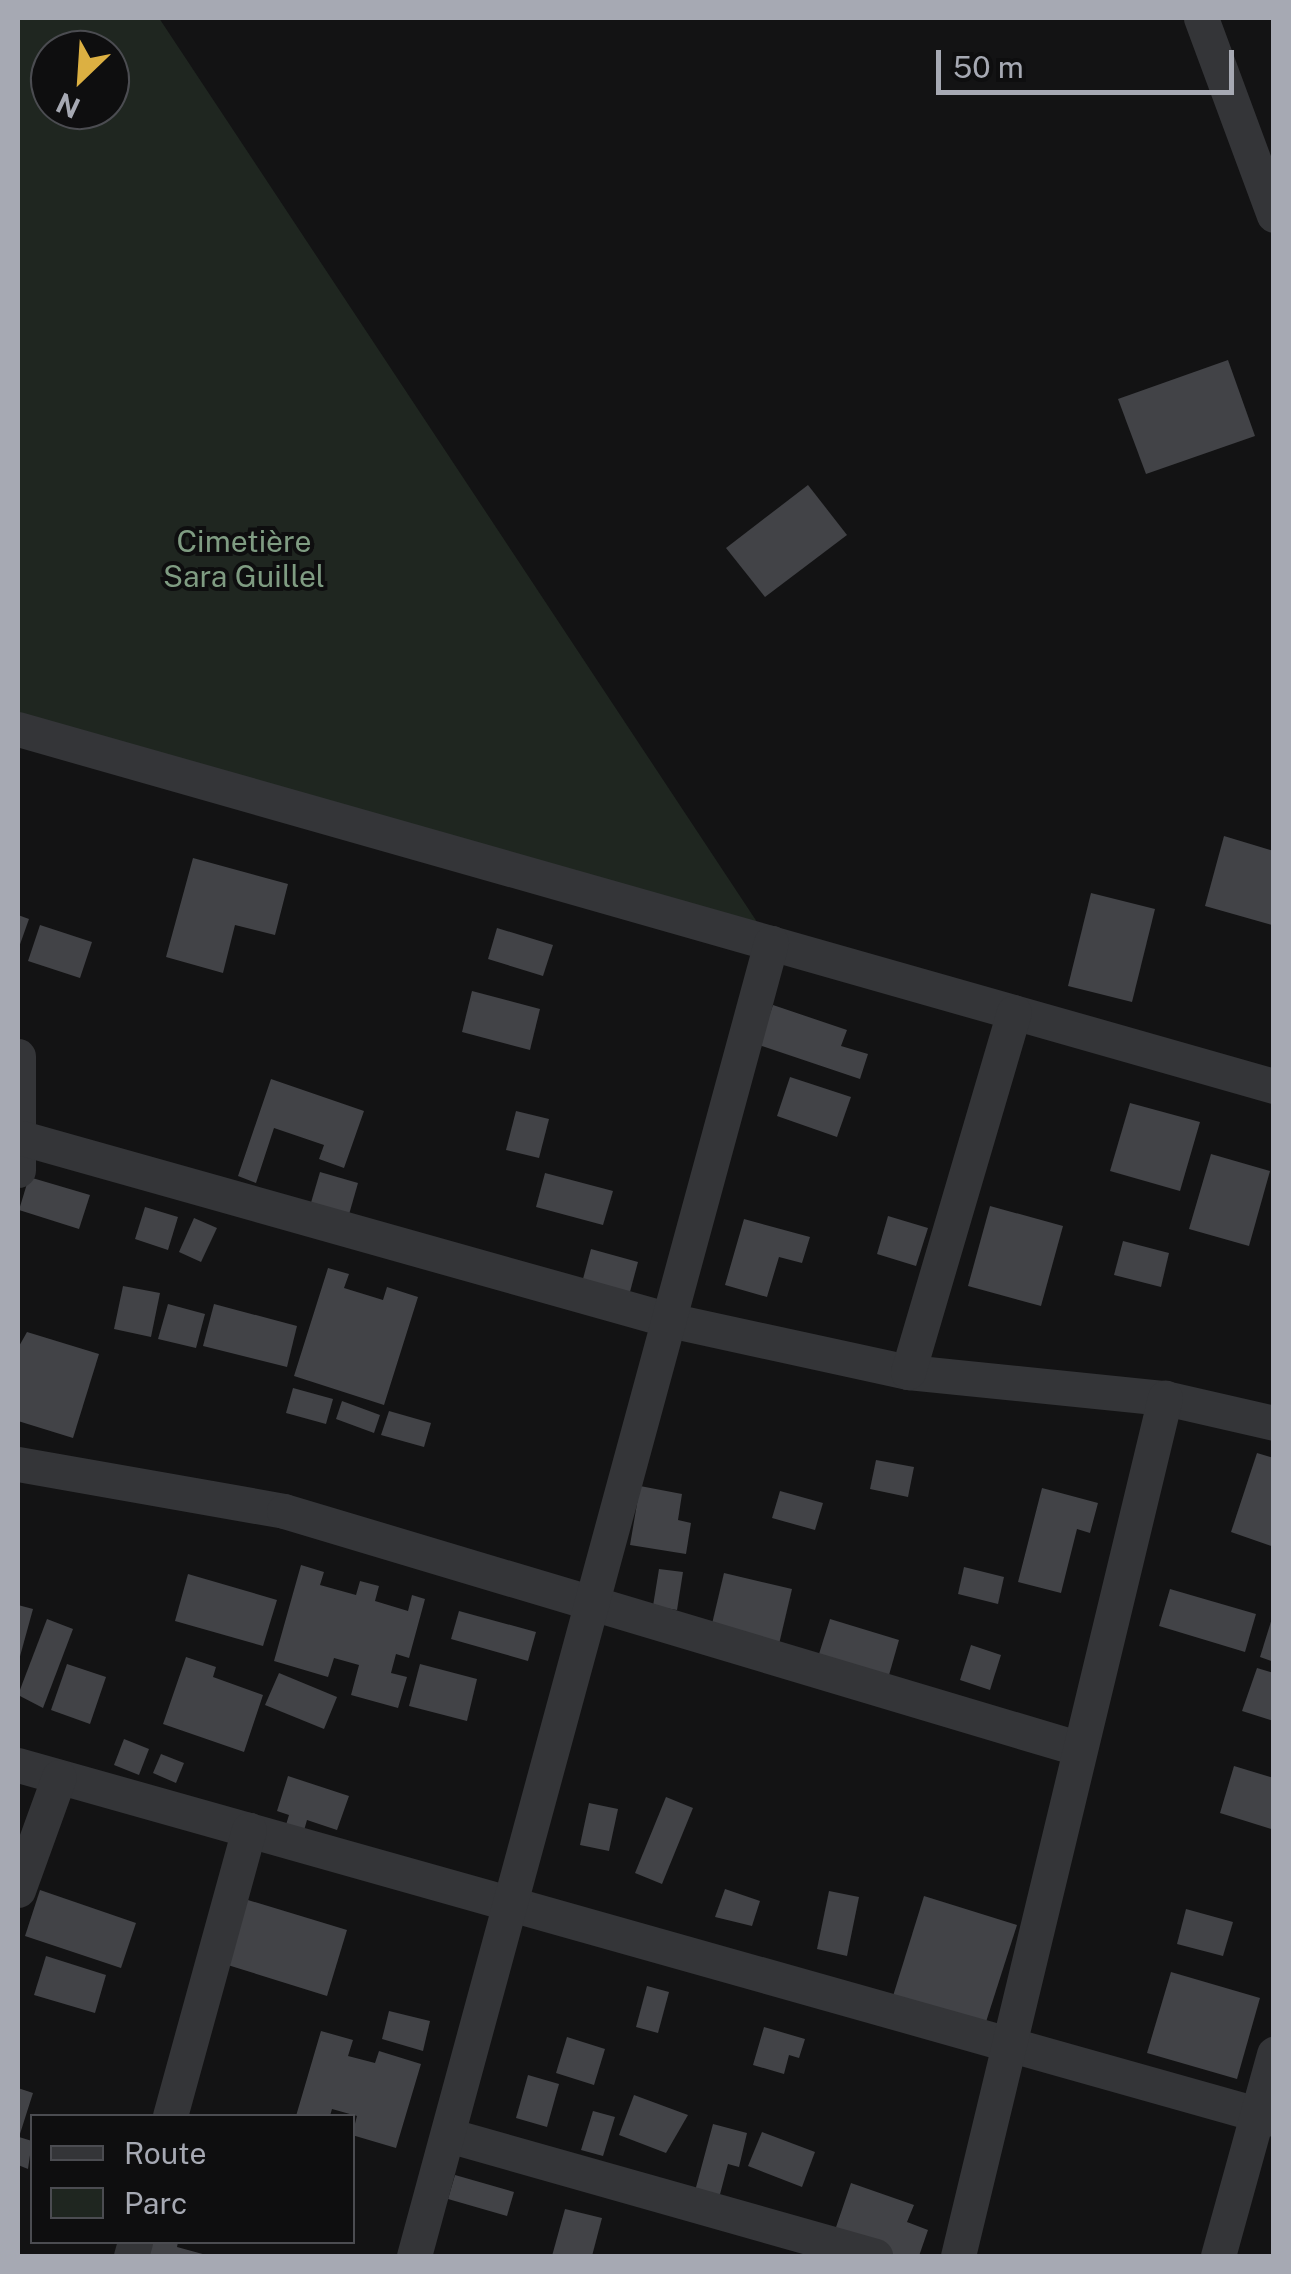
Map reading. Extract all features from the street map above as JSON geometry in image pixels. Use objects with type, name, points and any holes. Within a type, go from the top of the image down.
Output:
[{"type":"street","points":[[1200,18],[1274,216]]},
{"type":"street","points":[[18,729],[1274,1086]]},
{"type":"street","points":[[414,2256],[771,943]]},
{"type":"street","points":[[908,1372],[1014,1012]]},
{"type":"street","points":[[18,1056],[20,1154],[669,1320],[908,1372],[1165,1398],[1274,1422]]},
{"type":"street","points":[[958,2256],[1012,2045],[1077,1748],[1165,1398]]},
{"type":"street","points":[[18,1464],[284,1510],[1077,1748]]},
{"type":"street","points":[[18,1765],[1265,2116]]},
{"type":"street","points":[[18,1890],[59,1776]]},
{"type":"street","points":[[171,2114],[249,1830]]},
{"type":"street","points":[[1218,2256],[1265,2116],[1274,2054]]},
{"type":"street","points":[[448,2134],[875,2256]]},
{"type":"green space","name":"Cimetière Sara Guillel","points":[[18,18],[159,18],[771,943],[18,729]]},
{"type":"building","points":[[1228,360],[1255,436],[1146,474],[1118,399]]},
{"type":"building","points":[[808,485],[847,535],[765,597],[726,548]]},
{"type":"building","points":[[1224,836],[1274,851],[1272,925],[1205,906]]},
{"type":"building","points":[[193,858],[288,884],[275,935],[235,925],[223,973],[166,957]]},
{"type":"building","points":[[1091,893],[1155,909],[1132,1002],[1068,986]]},
{"type":"building","points":[[18,915],[29,919],[18,950]]},
{"type":"building","points":[[40,925],[92,942],[80,978],[28,961]]},
{"type":"building","points":[[497,928],[553,945],[543,976],[488,959]]},
{"type":"building","points":[[472,991],[540,1009],[530,1050],[462,1032]]},
{"type":"building","points":[[773,1005],[847,1030],[841,1046],[868,1054],[860,1079],[759,1045]]},
{"type":"building","points":[[790,1077],[851,1097],[837,1137],[777,1116]]},
{"type":"building","points":[[271,1079],[364,1111],[344,1168],[319,1159],[324,1145],[274,1128],[256,1183],[238,1176]]},
{"type":"building","points":[[1130,1103],[1200,1122],[1180,1191],[1110,1171]]},
{"type":"building","points":[[516,1111],[549,1119],[539,1158],[506,1150]]},
{"type":"building","points":[[1211,1154],[1270,1171],[1249,1246],[1189,1229]]},
{"type":"building","points":[[320,1172],[358,1183],[348,1218],[310,1206]]},
{"type":"building","points":[[545,1173],[613,1191],[603,1225],[536,1207]]},
{"type":"building","points":[[29,1177],[90,1195],[79,1229],[19,1210]]},
{"type":"building","points":[[990,1206],[1063,1226],[1041,1306],[968,1286]]},
{"type":"building","points":[[145,1207],[178,1217],[168,1250],[135,1239]]},
{"type":"building","points":[[888,1216],[928,1228],[916,1266],[877,1254]]},
{"type":"building","points":[[194,1218],[217,1228],[201,1262],[179,1252]]},
{"type":"building","points":[[744,1219],[810,1237],[802,1263],[779,1257],[767,1297],[725,1285]]},
{"type":"building","points":[[1123,1241],[1169,1253],[1161,1287],[1114,1275]]},
{"type":"building","points":[[591,1249],[638,1262],[627,1303],[580,1290]]},
{"type":"building","points":[[328,1268],[349,1274],[344,1288],[383,1300],[387,1287],[418,1297],[384,1405],[294,1376]]},
{"type":"building","points":[[123,1286],[160,1293],[151,1337],[114,1329]]},
{"type":"building","points":[[168,1304],[205,1314],[196,1348],[158,1339]]},
{"type":"building","points":[[214,1304],[297,1326],[287,1367],[203,1346]]},
{"type":"building","points":[[27,1332],[99,1354],[73,1438],[18,1421],[18,1348]]},
{"type":"building","points":[[293,1388],[333,1399],[326,1424],[286,1413]]},
{"type":"building","points":[[342,1401],[380,1415],[374,1433],[336,1419]]},
{"type":"building","points":[[389,1411],[431,1423],[424,1447],[381,1435]]},
{"type":"building","points":[[1257,1453],[1274,1458],[1274,1547],[1231,1532]]},
{"type":"building","points":[[876,1460],[914,1467],[908,1497],[870,1489]]},
{"type":"building","points":[[640,1486],[682,1494],[678,1520],[691,1523],[686,1554],[630,1545]]},
{"type":"building","points":[[1042,1488],[1098,1503],[1090,1533],[1077,1529],[1061,1593],[1018,1582]]},
{"type":"building","points":[[780,1491],[823,1503],[815,1530],[772,1518]]},
{"type":"building","points":[[301,1565],[324,1572],[320,1585],[356,1595],[360,1581],[379,1586],[375,1601],[408,1611],[412,1595],[425,1599],[409,1658],[396,1654],[391,1673],[407,1677],[398,1708],[351,1695],[359,1665],[334,1658],[328,1677],[274,1661]]},
{"type":"building","points":[[964,1567],[1004,1577],[998,1604],[958,1594]]},
{"type":"building","points":[[659,1569],[683,1572],[677,1610],[653,1606]]},
{"type":"building","points":[[724,1573],[792,1589],[776,1657],[708,1641]]},
{"type":"building","points":[[188,1574],[277,1600],[263,1646],[175,1621]]},
{"type":"building","points":[[1170,1589],[1256,1614],[1245,1652],[1159,1626]]},
{"type":"building","points":[[18,1605],[33,1609],[19,1660],[18,1660]]},
{"type":"building","points":[[459,1611],[536,1632],[528,1661],[451,1639]]},
{"type":"building","points":[[1274,1615],[1274,1662],[1260,1657]]},
{"type":"building","points":[[47,1619],[73,1629],[43,1708],[18,1695]]},
{"type":"building","points":[[830,1619],[899,1640],[889,1675],[819,1654]]},
{"type":"building","points":[[971,1645],[1001,1655],[990,1690],[960,1680]]},
{"type":"building","points":[[186,1657],[216,1667],[213,1677],[263,1695],[244,1752],[163,1724]]},
{"type":"building","points":[[67,1664],[106,1677],[90,1724],[51,1710]]},
{"type":"building","points":[[420,1664],[477,1679],[467,1721],[409,1706]]},
{"type":"building","points":[[1257,1668],[1274,1673],[1274,1721],[1242,1711]]},
{"type":"building","points":[[279,1673],[337,1697],[324,1729],[265,1705]]},
{"type":"building","points":[[124,1739],[149,1749],[139,1775],[114,1765]]},
{"type":"building","points":[[161,1754],[184,1763],[176,1783],[153,1773]]},
{"type":"building","points":[[1234,1766],[1274,1778],[1274,1830],[1220,1813]]},
{"type":"building","points":[[288,1776],[349,1796],[337,1830],[307,1820],[303,1834],[285,1828],[289,1815],[277,1811]]},
{"type":"building","points":[[666,1797],[693,1808],[662,1884],[635,1873]]},
{"type":"building","points":[[589,1803],[618,1809],[609,1851],[580,1845]]},
{"type":"building","points":[[725,1889],[760,1901],[752,1926],[715,1917]]},
{"type":"building","points":[[40,1890],[136,1923],[121,1968],[25,1936]]},
{"type":"building","points":[[829,1891],[859,1897],[847,1956],[817,1949]]},
{"type":"building","points":[[924,1896],[1017,1925],[985,2025],[893,1996]]},
{"type":"building","points":[[238,1897],[347,1930],[327,1996],[218,1962]]},
{"type":"building","points":[[1186,1909],[1233,1922],[1223,1956],[1177,1944]]},
{"type":"building","points":[[46,1956],[106,1975],[95,2013],[34,1995]]},
{"type":"building","points":[[1171,1972],[1260,1998],[1237,2079],[1147,2053]]},
{"type":"building","points":[[647,1986],[669,1992],[658,2033],[636,2027]]},
{"type":"building","points":[[389,2011],[430,2021],[423,2051],[382,2039]]},
{"type":"building","points":[[764,2027],[805,2039],[799,2058],[789,2055],[784,2074],[753,2065]]},
{"type":"building","points":[[321,2031],[353,2040],[348,2056],[375,2063],[379,2051],[421,2064],[396,2148],[355,2136],[355,2114],[332,2109],[331,2114],[297,2114]]},
{"type":"building","points":[[567,2037],[605,2049],[594,2085],[556,2073]]},
{"type":"building","points":[[528,2075],[559,2084],[547,2127],[516,2118]]},
{"type":"building","points":[[18,2088],[33,2093],[19,2137],[30,2140],[28,2169],[18,2165]]},
{"type":"building","points":[[634,2095],[688,2115],[666,2153],[619,2135]]},
{"type":"building","points":[[593,2111],[615,2117],[603,2156],[581,2150]]},
{"type":"building","points":[[713,2124],[747,2133],[739,2167],[728,2164],[719,2198],[695,2191]]},
{"type":"building","points":[[762,2132],[815,2152],[802,2187],[748,2166]]},
{"type":"building","points":[[455,2175],[514,2192],[507,2216],[448,2199]]},
{"type":"building","points":[[851,2183],[914,2205],[907,2222],[928,2230],[919,2256],[881,2256],[832,2239]]},
{"type":"building","points":[[565,2209],[602,2218],[592,2256],[552,2256]]},
{"type":"building","points":[[147,2244],[178,2244],[177,2247],[210,2256],[144,2256]]}]
